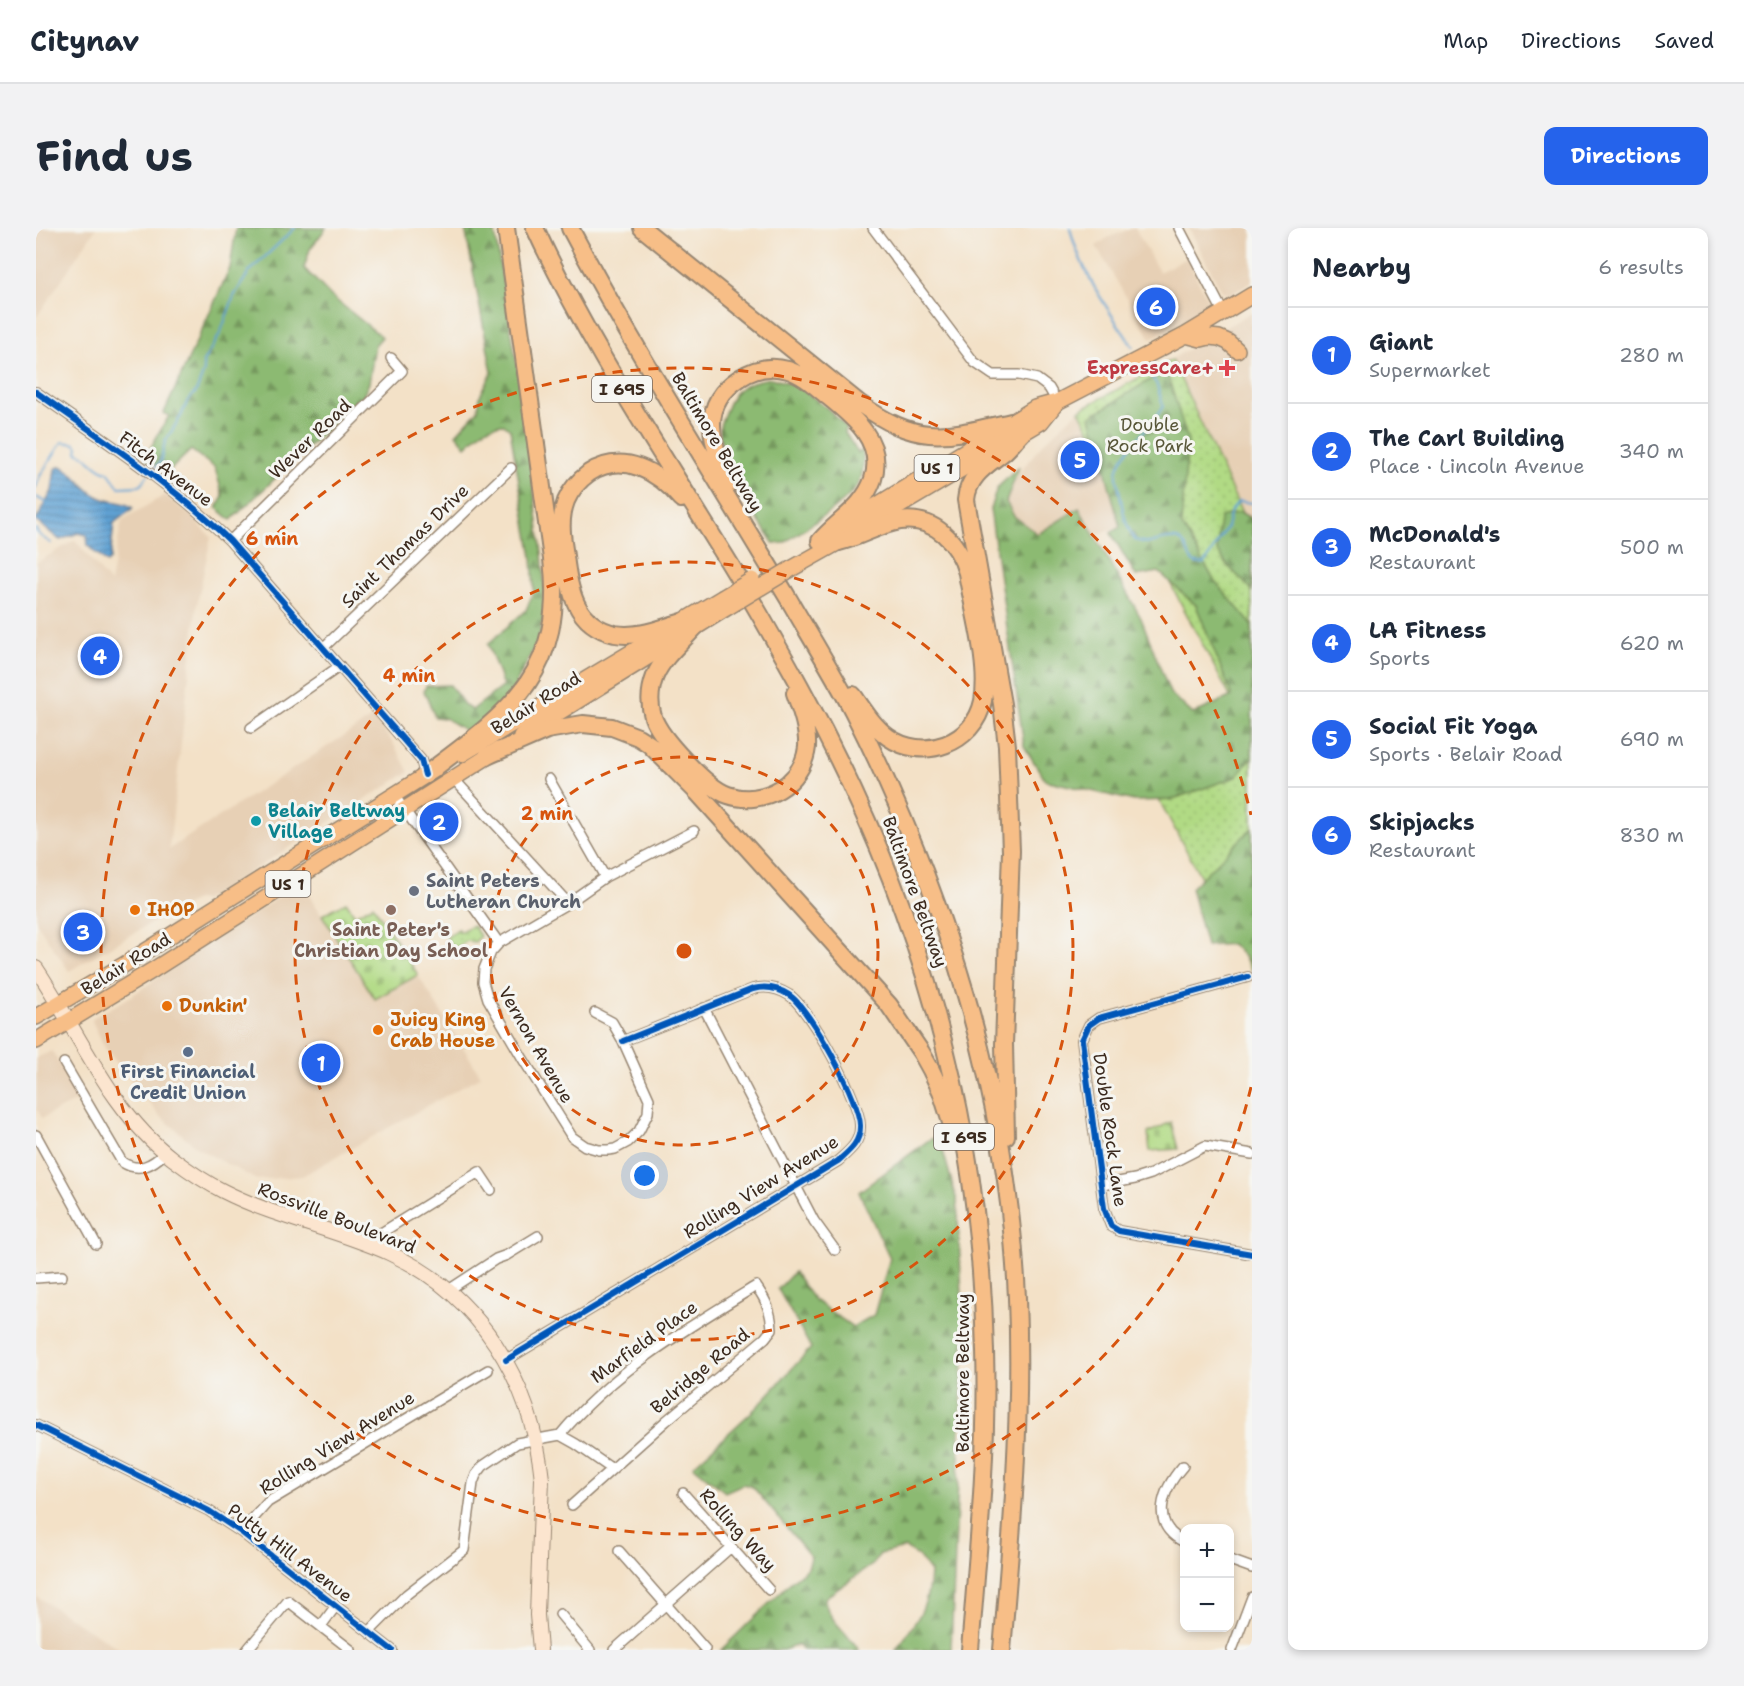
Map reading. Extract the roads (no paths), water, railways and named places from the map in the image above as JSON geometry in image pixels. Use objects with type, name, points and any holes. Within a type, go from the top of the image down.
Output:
[{"type":"highway","points":[[425,775],[500,717],[516,700],[543,658],[554,612],[555,581],[506,228]]},
{"type":"highway","name":"Baltimore Beltway","points":[[535,228],[567,293],[599,349],[718,544],[842,764],[902,905],[933,998],[957,1099],[973,1191],[979,1242],[986,1355],[981,1515],[970,1650]]},
{"type":"highway","name":"Baltimore Beltway","points":[[570,228],[626,330],[753,538],[851,708],[916,847],[965,992],[978,1043],[1007,1188],[1017,1293],[1018,1415],[1014,1519],[1002,1650]]},
{"type":"highway","points":[[642,228],[859,403],[889,423],[920,434],[939,435],[1016,428]]},
{"type":"highway","points":[[753,538],[715,449],[711,426],[712,415],[720,395],[734,382],[752,371],[771,367],[788,370],[805,379],[848,412],[861,424],[873,449],[875,470],[864,498],[820,541]]},
{"type":"highway","points":[[1007,1188],[1004,1044],[1011,851],[1008,769],[1002,704],[966,500],[969,485],[974,476],[1005,451],[1016,428]]},
{"type":"highway","points":[[689,624],[627,635],[606,631],[588,620],[573,601],[569,588],[561,530],[562,512],[567,499],[580,479],[604,466],[617,463],[640,467],[651,472],[674,492],[718,544]]},
{"type":"highway","points":[[811,638],[878,727],[894,741],[914,748],[936,748],[946,745],[956,741],[970,728],[979,713],[984,689],[981,652],[963,559],[950,539],[932,526],[900,521],[857,538],[839,542]]},
{"type":"highway","points":[[689,624],[660,667],[652,688],[651,709],[665,738],[707,783],[728,795],[737,798],[756,798],[775,792],[793,778],[802,763],[807,745],[805,728],[783,658]]},
{"type":"highway","points":[[487,756],[547,730],[565,726],[598,724],[638,737],[671,764],[889,1005],[931,1070],[951,1123],[975,1242],[986,1355]]},
{"type":"main road","name":"Belair Road","points":[[36,1017],[122,966],[425,775],[788,565],[839,542],[1016,428],[1035,408],[1058,402],[1186,335],[1252,295]]},
{"type":"main road","points":[[1186,335],[1201,339],[1219,338],[1237,350]]},
{"type":"main road","name":"Belair Road","points":[[788,565],[820,541],[1016,428]]},
{"type":"main road","name":"Belair Road","points":[[36,1041],[70,1023],[689,624]]},
{"type":"main road","name":"Rossville Boulevard","points":[[36,968],[121,1104],[165,1153],[202,1179],[239,1199],[405,1261],[447,1291],[479,1322],[506,1360],[527,1404],[537,1440],[542,1479],[537,1616],[540,1650]]},
{"type":"street","points":[[873,228],[975,363],[993,375],[1019,375],[1037,379],[1049,388],[1058,402]]},
{"type":"street","points":[[1179,228],[1223,312]]},
{"type":"street","name":"Wever Road","points":[[230,541],[397,377],[402,371],[391,358]]},
{"type":"street","name":"Fitch Avenue","points":[[36,392],[156,478],[203,515],[230,541],[421,760],[425,775]]},
{"type":"street","name":"Saint Thomas Drive","points":[[322,648],[510,468]]},
{"type":"street","points":[[251,728],[340,666]]},
{"type":"street","points":[[453,778],[568,903]]},
{"type":"street","points":[[549,779],[605,878]]},
{"type":"street","points":[[394,795],[499,943]]},
{"type":"street","name":"Vernon Avenue","points":[[595,1013],[612,1022],[623,1041],[647,1093],[649,1109],[644,1125],[628,1142],[612,1150],[599,1150],[585,1146],[572,1137],[488,999],[483,982],[484,969],[491,952],[499,943],[568,903],[605,878],[694,831]]},
{"type":"street","name":"Double Rock Lane","points":[[1248,978],[1099,1018],[1087,1028],[1083,1036],[1083,1046],[1107,1218],[1117,1231],[1252,1254]]},
{"type":"street","name":"Rolling View Avenue","points":[[506,1360],[838,1161],[853,1148],[861,1125],[857,1108],[811,1018],[789,995],[776,989],[762,987],[753,989],[623,1041]]},
{"type":"street","points":[[704,1008],[814,1221],[835,1250]]},
{"type":"street","points":[[64,1063],[123,1162],[130,1167],[144,1167],[165,1153]]},
{"type":"street","points":[[36,1135],[96,1244]]},
{"type":"street","points":[[1102,1185],[1151,1174],[1204,1146],[1252,1154]]},
{"type":"street","points":[[375,1248],[381,1233],[479,1172],[491,1190]]},
{"type":"street","points":[[447,1291],[496,1258],[507,1255],[538,1236]]},
{"type":"street","points":[[36,1278],[62,1276]]},
{"type":"street","name":"Marfield Place","points":[[560,1436],[582,1409],[625,1374],[681,1332],[756,1286]]},
{"type":"street","name":"Belridge Road","points":[[572,1505],[765,1338],[772,1329],[771,1314],[756,1286]]},
{"type":"street","name":"Rolling View Avenue","points":[[241,1532],[268,1502],[488,1370]]},
{"type":"street","name":"Putty Hill Avenue","points":[[36,1425],[195,1503],[241,1532],[392,1650]]},
{"type":"street","points":[[369,1632],[407,1594],[464,1550],[473,1483],[483,1466],[518,1443],[560,1436],[576,1444],[612,1469]]},
{"type":"street","points":[[1180,1539],[1169,1530],[1163,1515],[1162,1500],[1172,1479],[1183,1466]]},
{"type":"street","name":"Rolling Way","points":[[682,1493],[769,1590]]},
{"type":"street","points":[[614,1650],[730,1547]]},
{"type":"street","points":[[619,1551],[705,1649]]},
{"type":"street","points":[[1234,1561],[1252,1568]]},
{"type":"street","points":[[1232,1650],[1252,1597]]},
{"type":"street","points":[[247,1650],[288,1601],[351,1650]]},
{"type":"street","points":[[321,1626],[335,1607]]},
{"type":"street","points":[[560,1614],[591,1650]]},
{"type":"water","points":[[61,466],[97,496],[133,508],[114,523],[110,560],[107,563],[88,546],[87,535],[78,533],[60,540],[36,521],[52,491],[55,469]]},
{"type":"waterway","points":[[152,471],[160,463],[165,442],[188,400],[196,392],[204,371],[203,362],[220,334],[234,296],[249,272],[295,228]]},
{"type":"waterway","points":[[1070,228],[1088,275],[1133,347]]},
{"type":"waterway","points":[[1148,370],[1157,385],[1163,406],[1125,454],[1117,472],[1124,516],[1135,540],[1149,543],[1176,539],[1183,543],[1194,562],[1205,563],[1227,527],[1231,510],[1239,501],[1252,503]]},
{"type":"waterway","points":[[36,487],[40,476],[62,442],[76,444],[77,452],[108,472],[119,487],[140,486],[148,475]]},
{"type":"waterway","points":[[36,497],[47,503]]},
{"type":"waterway","points":[[36,529],[39,535],[51,543]]},
{"type":"place","name":"Skipjacks","points":[[1156,307]]},
{"type":"place","name":"ExpressCare+","points":[[1227,368]]},
{"type":"place","name":"Social Fit Yoga","points":[[1080,460]]},
{"type":"place","name":"LA Fitness","points":[[100,656]]},
{"type":"place","name":"Belair Beltway Village","points":[[256,821]]},
{"type":"place","name":"The Carl Building","points":[[439,822]]},
{"type":"place","name":"Saint Peters Lutheran Church","points":[[414,891]]},
{"type":"place","name":"IHOP","points":[[135,910]]},
{"type":"place","name":"Saint Peter's Christian Day School","points":[[391,910]]},
{"type":"place","name":"McDonald's","points":[[83,932]]},
{"type":"place","name":"Dunkin'","points":[[167,1006]]},
{"type":"place","name":"Juicy King Crab House","points":[[378,1030]]},
{"type":"place","name":"First Financial Credit Union","points":[[188,1052]]},
{"type":"place","name":"Giant","points":[[321,1063]]},
{"type":"park label","name":"Double Rock Park","points":[[1150,435]]}]
